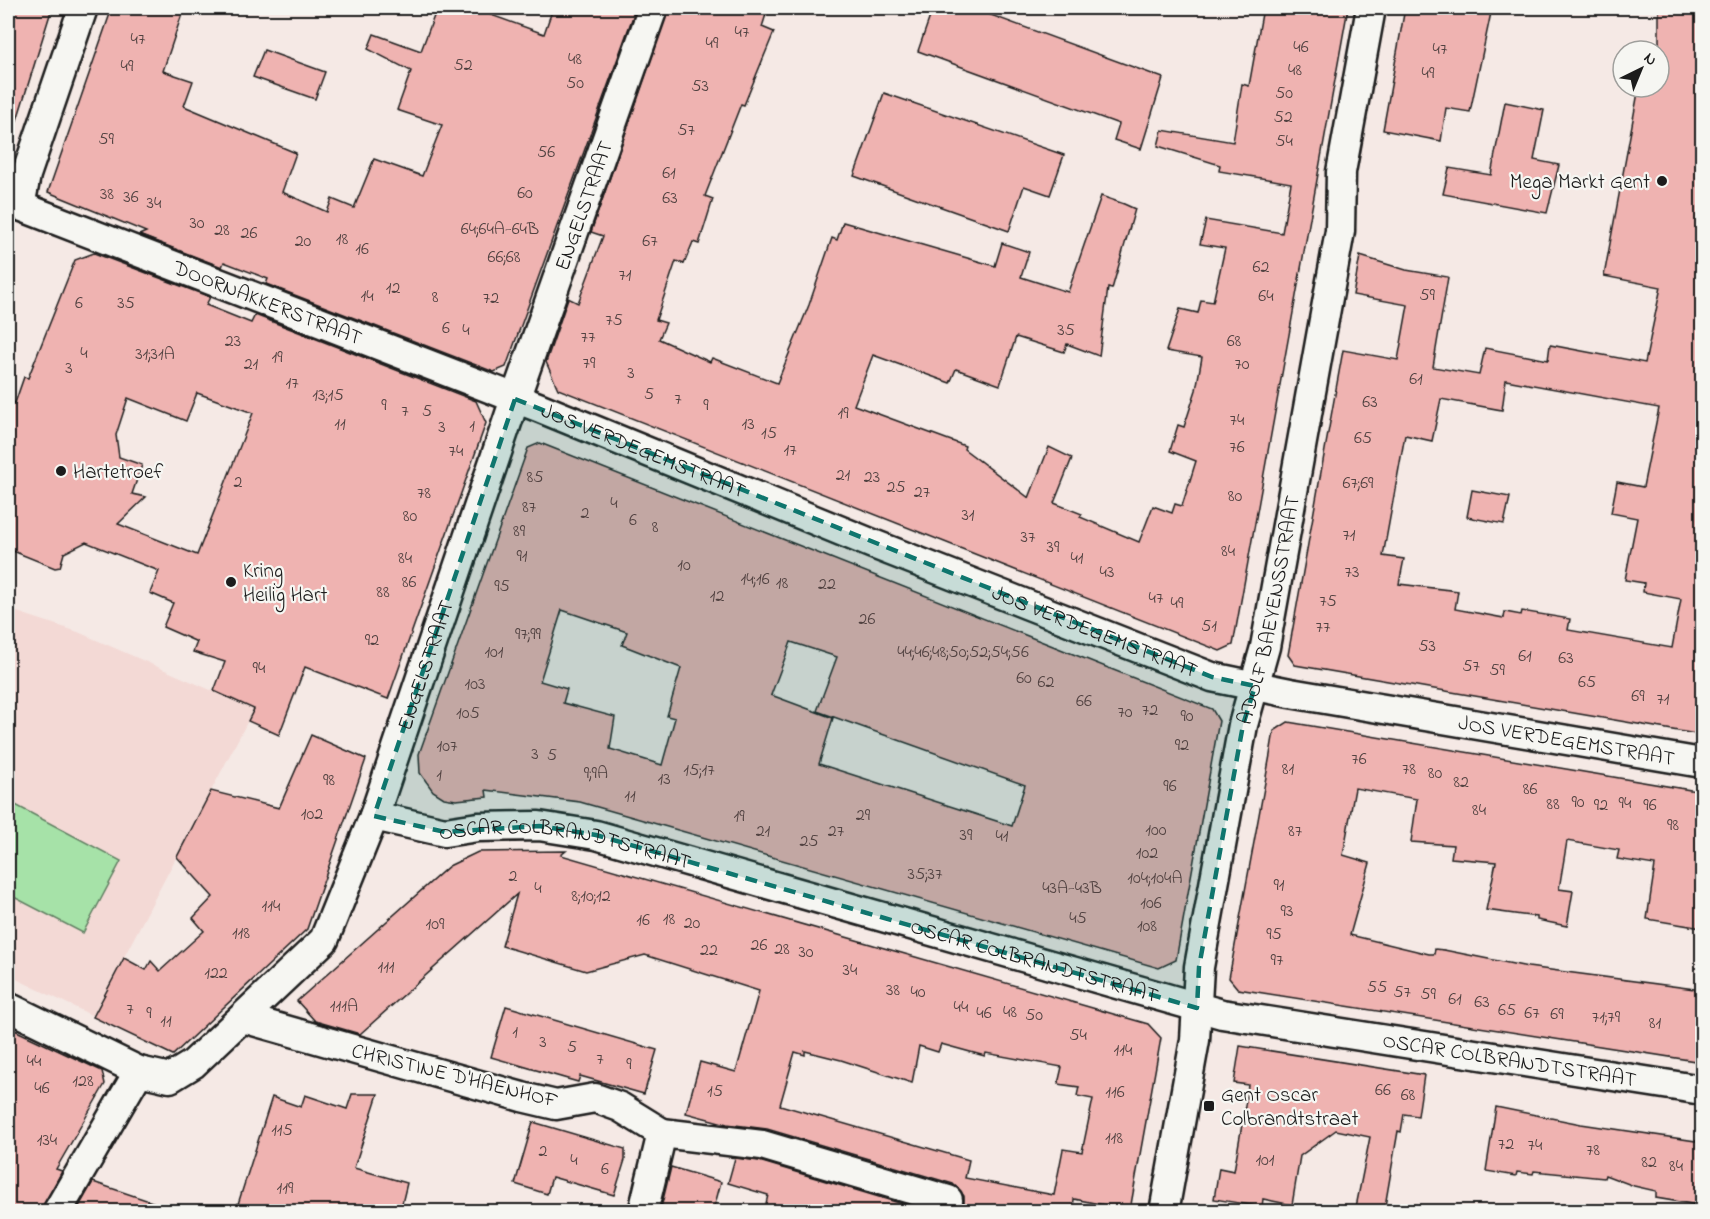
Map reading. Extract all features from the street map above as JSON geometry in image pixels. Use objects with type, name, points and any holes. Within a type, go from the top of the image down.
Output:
[{"type":"street","name":"DOORNAKKERSTRAAT","points":[[83,8],[26,175],[20,206],[514,399]]},
{"type":"street","name":"ENGELSTRAAT","points":[[139,1071],[170,1078],[193,1064],[324,940],[374,816],[514,399],[653,8]]},
{"type":"street","name":"ADOLF BAEYENSSTRAAT","points":[[1164,1212],[1195,1040],[1199,968],[1236,759],[1265,647],[1340,231],[1341,172],[1371,8]]},
{"type":"street","name":"JOS VERDEGEMSTRAAT","points":[[514,399],[1212,677],[1702,763]]},
{"type":"street","name":"OSCAR COLBRANDTSTRAAT","points":[[374,816],[445,832],[477,827],[539,826],[596,835],[1197,1008],[1702,1090]]},
{"type":"street","points":[[8,1007],[139,1071],[57,1212]]},
{"type":"street","name":"CHRISTINE D'HAENHOF","points":[[243,1018],[556,1105],[595,1098],[620,1107],[662,1133],[762,1145],[948,1200]]},
{"type":"street","points":[[643,1212],[662,1133]]},
{"type":"highlighted area","points":[[515,399],[1212,677],[1255,686],[1243,725],[1199,967],[1197,1008],[596,835],[539,826],[445,832],[374,816]]},
{"type":"shaded area","points":[[8,609],[78,632],[254,709],[93,1016],[8,975]]},
{"type":"green space","points":[[8,801],[121,861],[83,933],[8,894]]},
{"type":"building","points":[[8,8],[52,8],[12,136],[8,135]]},
{"type":"building","points":[[112,8],[184,8],[163,71],[193,81],[184,106],[296,153],[282,192],[327,212],[332,199],[354,208],[374,159],[422,176],[442,125],[397,110],[411,71],[368,49],[374,34],[421,51],[437,8],[472,8],[544,34],[553,8],[636,8],[506,367],[494,372],[266,284],[268,279],[224,262],[222,267],[139,235],[146,232],[48,192]]},
{"type":"building","points":[[669,8],[768,8],[762,27],[774,32],[744,105],[741,104],[705,196],[713,199],[699,244],[693,242],[684,264],[676,261],[656,320],[666,323],[659,339],[710,362],[712,358],[777,383],[809,305],[832,238],[837,240],[843,222],[995,266],[1002,243],[1029,252],[1021,277],[1068,292],[1101,196],[1124,204],[1135,209],[1112,289],[1108,288],[1099,356],[1067,344],[1064,352],[1016,337],[1000,385],[956,369],[950,383],[873,355],[854,405],[965,446],[964,449],[1029,498],[1049,447],[1072,458],[1054,503],[1082,514],[1080,517],[1139,542],[1153,506],[1172,513],[1175,504],[1182,506],[1196,461],[1170,451],[1178,425],[1184,427],[1196,390],[1202,357],[1166,351],[1180,309],[1198,313],[1201,300],[1213,302],[1225,248],[1200,244],[1206,220],[1282,233],[1291,183],[1219,171],[1220,165],[1158,146],[1162,130],[1233,142],[1242,84],[1249,86],[1263,8],[1348,8],[1233,645],[1220,651],[558,389],[546,362],[568,298],[578,303],[603,236],[591,232]]},
{"type":"building","points":[[933,8],[972,8],[1163,78],[1141,149],[1114,140],[1119,124],[918,51]]},
{"type":"building","points":[[1405,8],[1492,8],[1470,112],[1446,108],[1441,141],[1383,130]]},
{"type":"building","points":[[1659,8],[1702,8],[1702,735],[1295,665],[1288,655],[1343,350],[1398,360],[1408,305],[1353,295],[1360,256],[1406,270],[1448,277],[1433,367],[1479,375],[1485,348],[1548,360],[1550,345],[1645,363],[1661,287],[1604,276],[1637,99],[1671,99],[1671,39],[1659,39]],"holes":[[[1506,380],[1659,408],[1643,487],[1617,482],[1611,513],[1637,518],[1625,580],[1644,583],[1643,592],[1681,599],[1672,648],[1568,630],[1570,619],[1522,611],[1521,615],[1505,612],[1504,618],[1455,609],[1458,591],[1399,584],[1404,559],[1383,556],[1405,435],[1432,441],[1441,399],[1502,410]]]},
{"type":"building","points":[[264,50],[325,72],[315,99],[253,77]]},
{"type":"building","points":[[884,93],[1064,155],[1050,195],[1024,186],[1009,231],[854,176]]},
{"type":"building","points":[[1505,102],[1544,110],[1534,160],[1559,165],[1547,213],[1443,194],[1449,168],[1491,175]]},
{"type":"building","points":[[94,253],[210,297],[206,305],[251,323],[255,315],[476,401],[486,423],[388,699],[305,667],[279,735],[248,721],[254,709],[214,691],[225,662],[193,652],[197,642],[163,627],[173,603],[150,593],[159,571],[86,542],[64,553],[60,567],[55,568],[8,549],[8,400],[15,403],[24,377],[28,378],[75,260]],"holes":[[[197,393],[253,413],[197,555],[118,524],[146,497],[132,494],[142,465],[119,457],[116,435],[128,398],[186,421]]]},
{"type":"building","points":[[540,443],[1212,709],[1219,721],[1176,960],[1159,968],[580,802],[486,790],[487,797],[456,800],[444,798],[433,791],[420,773],[419,754],[528,448]],"holes":[[[562,610],[627,632],[622,645],[681,668],[667,716],[675,718],[662,765],[610,749],[615,717],[563,703],[567,689],[540,681]],[[791,642],[837,657],[817,711],[1025,785],[1012,826],[819,764],[833,718],[771,695]]]},
{"type":"building","points":[[1472,490],[1510,497],[1504,524],[1467,517]]},
{"type":"building","points":[[1288,722],[1702,792],[1702,928],[1647,919],[1655,865],[1617,859],[1619,850],[1567,841],[1559,889],[1573,891],[1567,926],[1537,920],[1537,917],[1486,910],[1496,862],[1451,858],[1453,845],[1411,842],[1417,799],[1355,788],[1343,855],[1370,863],[1350,935],[1429,954],[1434,954],[1435,949],[1444,950],[1528,967],[1702,990],[1702,1062],[1238,989],[1229,978],[1274,731]]},
{"type":"building","points":[[311,735],[366,759],[307,929],[173,1055],[93,1017],[124,958],[146,970],[151,961],[160,971],[204,931],[193,918],[213,897],[177,857],[211,791],[279,808]]},
{"type":"building","points":[[566,851],[561,855],[1148,1024],[1161,1038],[1130,1210],[1074,1199],[1073,1212],[960,1212],[964,1204],[964,1196],[953,1184],[767,1129],[727,1124],[686,1113],[700,1062],[736,1072],[759,991],[645,955],[586,971],[502,946],[517,894],[360,1034],[315,1021],[297,1001],[449,866],[478,852]],"holes":[[[941,1044],[985,1056],[986,1053],[1062,1067],[1058,1084],[1079,1087],[1077,1096],[1093,1099],[1082,1152],[1063,1149],[1054,1195],[965,1178],[969,1160],[780,1105],[795,1052],[805,1055],[805,1051],[841,1060],[912,1083],[919,1046],[938,1052]]]},
{"type":"building","points":[[506,1006],[657,1050],[644,1094],[580,1076],[578,1082],[491,1057]]},
{"type":"building","points":[[8,1027],[102,1071],[105,1084],[56,1169],[62,1171],[41,1212],[8,1212]]},
{"type":"building","points":[[1240,1046],[1424,1075],[1418,1116],[1404,1114],[1401,1132],[1398,1131],[1384,1212],[1355,1212],[1370,1137],[1336,1130],[1300,1156],[1292,1205],[1263,1199],[1262,1207],[1214,1199],[1219,1168],[1234,1171],[1244,1113],[1248,1085],[1234,1083]]},
{"type":"building","points":[[352,1094],[378,1094],[354,1168],[407,1183],[400,1212],[261,1212],[238,1204],[272,1097],[301,1107],[305,1095],[347,1109]]},
{"type":"building","points":[[1496,1107],[1581,1124],[1702,1142],[1702,1200],[1698,1199],[1698,1205],[1656,1198],[1656,1191],[1634,1186],[1605,1175],[1604,1178],[1534,1171],[1533,1174],[1517,1172],[1516,1176],[1486,1171]]},
{"type":"building","points":[[533,1122],[625,1149],[625,1160],[614,1195],[552,1177],[547,1194],[515,1184]]},
{"type":"building","points":[[735,1158],[759,1161],[929,1212],[764,1212],[768,1195],[728,1183]]},
{"type":"building","points":[[671,1167],[721,1182],[713,1212],[660,1212]]},
{"type":"building","points":[[93,1182],[167,1207],[167,1212],[76,1212]]},
{"type":"place","name":"Mega Markt Gent","points":[[1662,181]]},
{"type":"place","name":"Hartetroef","points":[[61,471]]},
{"type":"place","name":"Kring Heilig Hart","points":[[231,582]]},
{"type":"place","name":"Gent Oscar Colbrandtstraat","points":[[1209,1106]]}]
